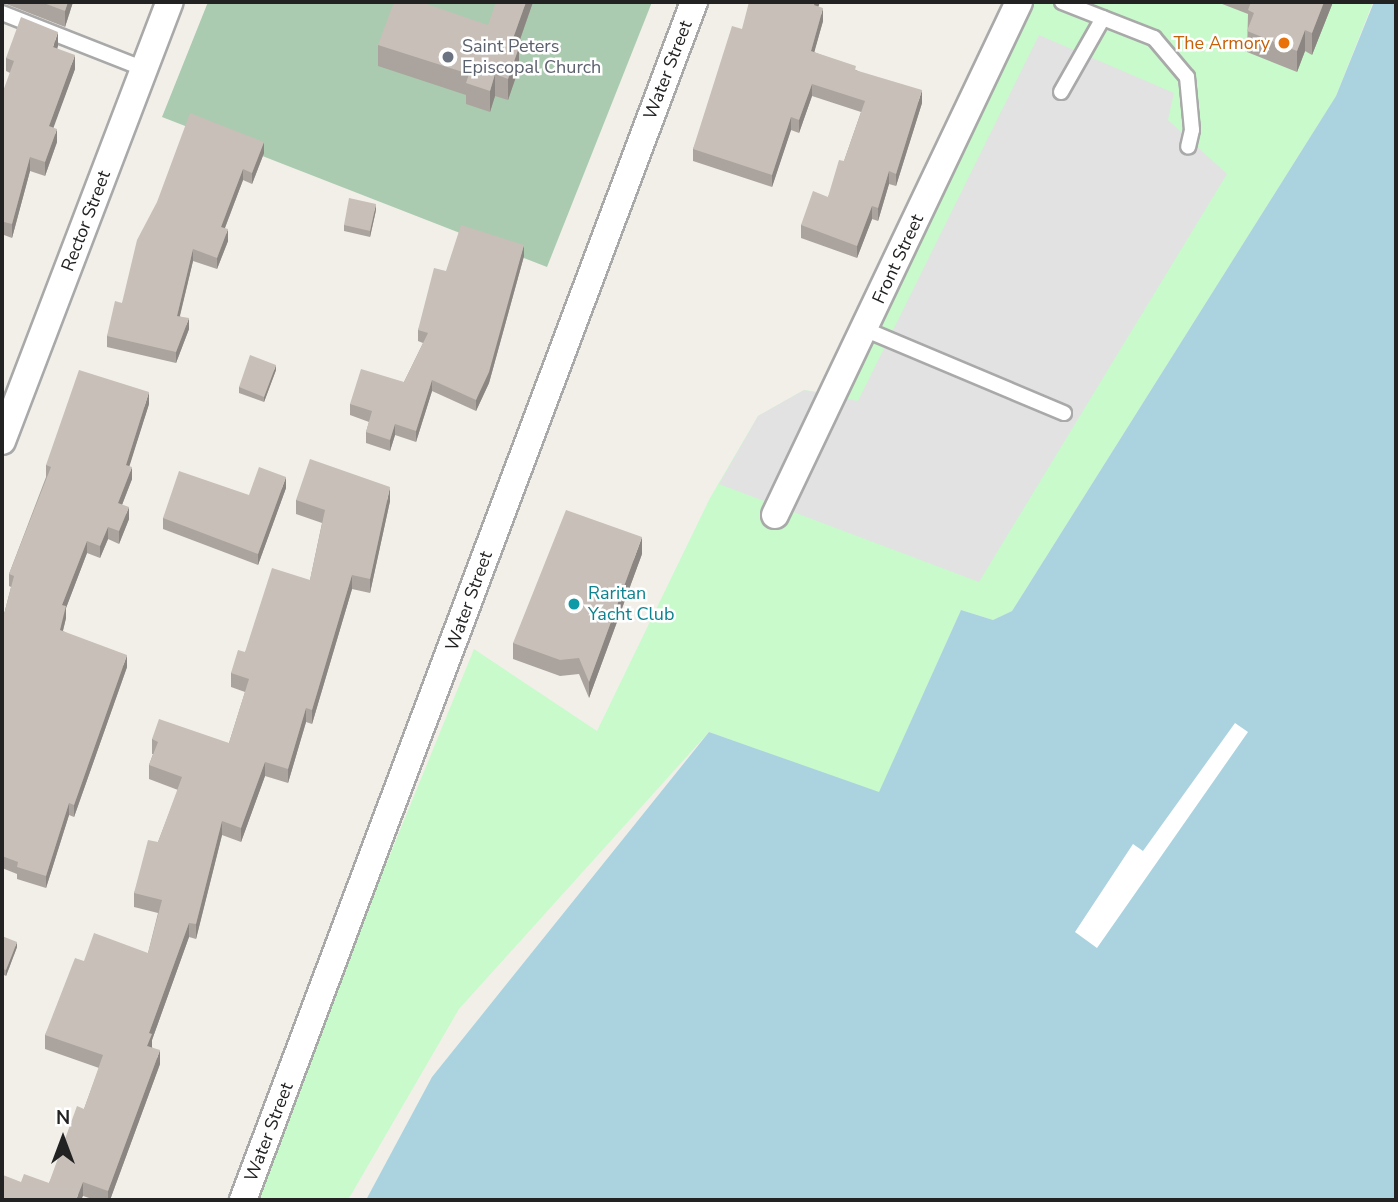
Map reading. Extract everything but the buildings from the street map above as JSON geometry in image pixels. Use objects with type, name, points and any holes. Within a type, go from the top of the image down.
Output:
[{"type":"street","name":"Rector Street","points":[[2,441],[170,2]]},
{"type":"street","name":"Water Street","points":[[243,1200],[694,2]]},
{"type":"street","name":"Front Street","points":[[775,515],[1018,2]]},
{"type":"lane","points":[[1062,2],[1154,38],[1187,77],[1192,130],[1188,147]]},
{"type":"lane","points":[[2,13],[144,69]]},
{"type":"lane","points":[[1061,92],[1103,18]]},
{"type":"lane","points":[[864,329],[1064,413]]},
{"type":"green space","points":[[208,2],[652,2],[547,267],[162,117]]},
{"type":"green space","points":[[1019,2],[1373,2],[1336,96],[1012,611],[993,620],[961,610],[879,793],[709,732],[459,1009],[348,1200],[249,1200],[474,649],[597,731],[710,498],[758,416],[804,390],[832,394]]},
{"type":"shaded area","points":[[1039,35],[1174,93],[1168,120],[1227,174],[979,582],[719,484],[758,416],[804,390],[858,401]]},
{"type":"water","points":[[1374,2],[1396,2],[1396,1200],[366,1200],[432,1077],[709,732],[879,792],[961,610],[993,620],[1012,611],[1336,96]]},
{"type":"pier","points":[[1235,723],[1248,732],[1097,948],[1075,932],[1133,844],[1143,851]]},
{"type":"place","name":"The Armory","points":[[1284,43]]},
{"type":"place","name":"Saint Peters Episcopal Church","points":[[448,57]]},
{"type":"place","name":"Raritan Yacht Club","points":[[574,604]]}]
